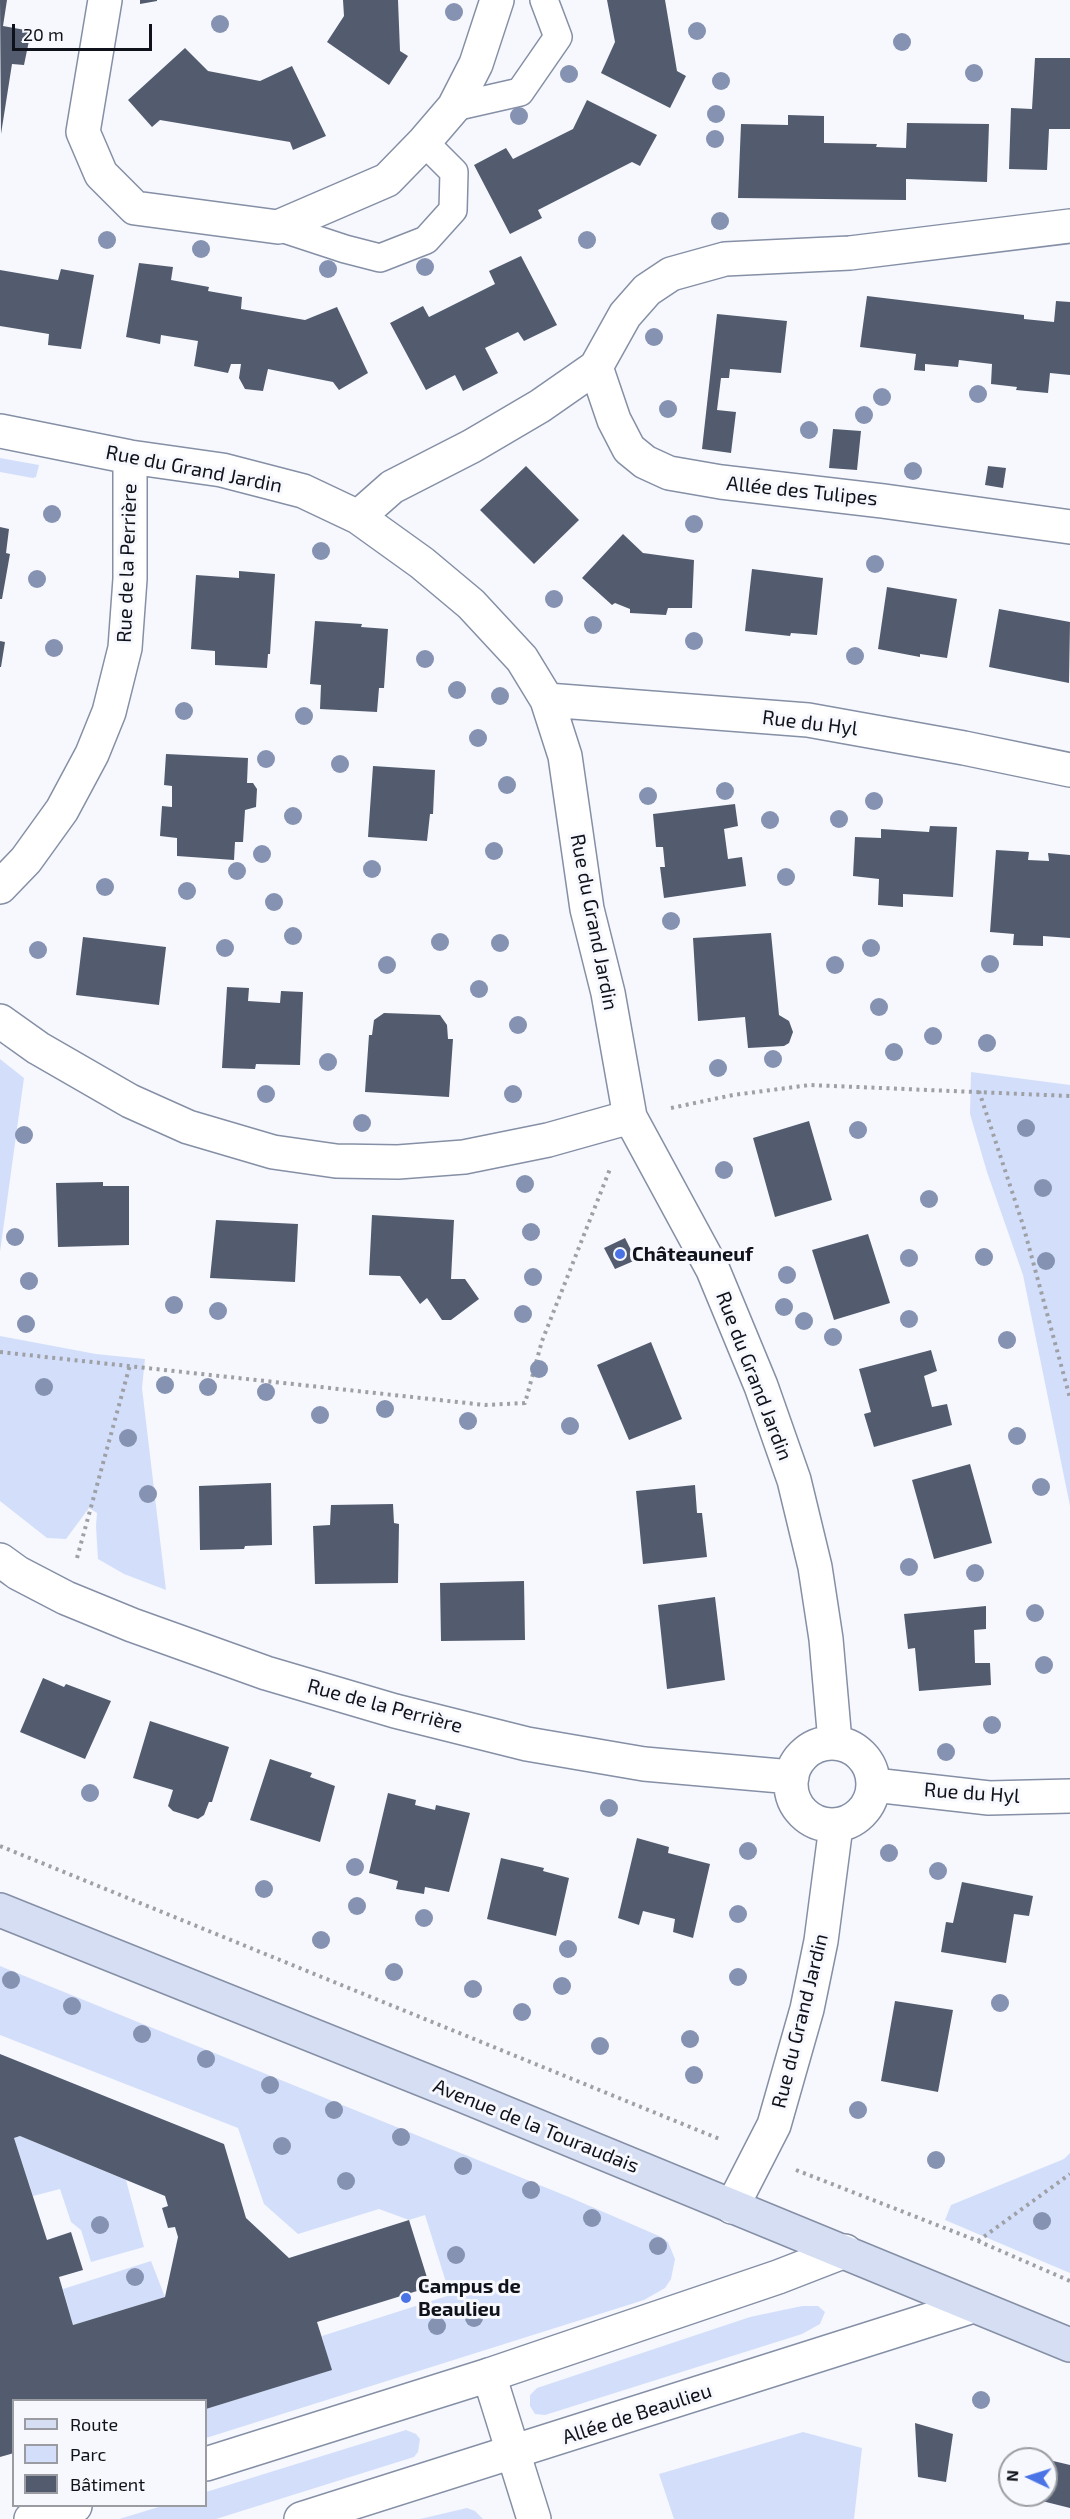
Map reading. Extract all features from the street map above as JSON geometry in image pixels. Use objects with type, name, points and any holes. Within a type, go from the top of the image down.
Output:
[{"type":"main road","name":"Avenue de la Touraudais","points":[[0,1910],[844,2251],[1070,2345]]},
{"type":"street","points":[[105,0],[83,132],[101,174],[135,208],[278,227],[387,180],[424,142],[454,107],[476,64],[497,0]]},
{"type":"street","points":[[358,517],[392,488],[472,446],[540,406],[596,366],[625,315],[647,290],[671,274],[725,259],[850,253],[1070,226]]},
{"type":"street","name":"Allée des Tulipes","points":[[596,366],[614,420],[629,449],[645,462],[669,473],[721,482],[883,501],[1070,527]]},
{"type":"street","name":"Rue du Grand Jardin","points":[[0,430],[130,457],[222,470],[303,490],[358,517],[422,563],[471,604],[522,659],[548,700],[564,756],[587,909],[608,993],[630,1117],[713,1270],[761,1386],[794,1480],[815,1567],[823,1619],[835,1742]]},
{"type":"street","name":"Rue de la Perrière","points":[[0,887],[26,860],[62,810],[92,754],[110,712],[125,648],[130,579],[130,457]]},
{"type":"street","name":"Rue du Hyl","points":[[548,700],[808,720],[1070,770]]},
{"type":"street","points":[[0,1021],[38,1048],[130,1101],[188,1127],[273,1152],[336,1161],[398,1162],[464,1157],[548,1140],[630,1117]]},
{"type":"street","name":"Rue de la Perrière","points":[[0,1560],[18,1573],[66,1598],[132,1625],[266,1672],[395,1711],[527,1744],[644,1764],[792,1777]]},
{"type":"street","points":[[835,1742],[856,1750],[869,1765],[874,1785],[871,1800],[864,1812],[850,1822],[826,1826],[803,1814],[795,1802],[792,1777],[798,1762],[808,1751],[820,1744],[835,1742]]},
{"type":"street","name":"Rue du Hyl","points":[[874,1785],[989,1798],[1070,1796]]},
{"type":"street","name":"Rue du Grand Jardin","points":[[732,2207],[774,2125],[807,2009],[821,1941],[836,1826]]},
{"type":"street","points":[[207,2464],[489,2375],[778,2277],[844,2251]]},
{"type":"street","name":"Allée de Beaulieu","points":[[301,2519],[973,2306]]},
{"type":"street","points":[[489,2375],[534,2519]]},
{"type":"street","points":[[31,2519],[69,2507]]},
{"type":"lane","points":[[454,107],[520,92],[558,37],[544,0]]},
{"type":"lane","points":[[278,227],[380,258],[426,240],[453,210],[454,172],[424,142]]},
{"type":"path","points":[[0,1352],[485,1405],[525,1403],[542,1341],[630,1117],[734,1095],[810,1085],[1070,1096]]},
{"type":"path","points":[[979,1091],[1023,1226],[1070,1398]]},
{"type":"path","points":[[66,1598],[130,1365]]},
{"type":"path","points":[[0,1846],[758,2155],[978,2241],[1070,2281]]},
{"type":"path","points":[[978,2241],[1070,2174]]},
{"type":"green space","points":[[0,458],[39,465],[36,477],[0,472]]},
{"type":"green space","points":[[0,1059],[24,1078],[0,1252]]},
{"type":"green space","points":[[971,1072],[1070,1085],[1070,1506],[1023,1275],[987,1172],[970,1114]]},
{"type":"green space","points":[[0,1336],[96,1354],[145,1359],[142,1388],[166,1590],[124,1574],[98,1559],[97,1513],[89,1508],[66,1539],[47,1538],[0,1501]]},
{"type":"green space","points":[[0,1966],[569,2197],[659,2236],[668,2242],[675,2259],[671,2279],[665,2288],[644,2300],[207,2438],[207,2409],[331,2370],[322,2336],[450,2295],[425,2215],[409,2220],[379,2209],[298,2234],[264,2204],[238,2128],[0,2035]]},
{"type":"green space","points":[[20,2136],[126,2180],[144,2247],[91,2262],[81,2230],[71,2222],[60,2189],[33,2196],[14,2138]]},
{"type":"green space","points":[[1070,2153],[1070,2273],[945,2220],[951,2205],[1064,2159]]},
{"type":"green space","points":[[151,2261],[165,2297],[73,2325],[63,2289]]},
{"type":"green space","points":[[802,2306],[818,2306],[825,2312],[820,2324],[802,2334],[545,2415],[535,2414],[530,2406],[530,2395],[537,2388],[750,2317]]},
{"type":"green space","points":[[406,2430],[416,2434],[420,2439],[418,2452],[414,2457],[216,2519],[119,2519],[159,2507],[207,2507],[207,2492]]},
{"type":"green space","points":[[803,2432],[862,2448],[854,2519],[674,2519],[659,2474]]},
{"type":"green space","points":[[467,2508],[475,2511],[483,2519],[420,2519]]},
{"type":"building","points":[[0,0],[7,0],[3,26],[31,31],[24,65],[12,64],[1,134]]},
{"type":"building","points":[[140,0],[157,0],[157,1],[140,4]]},
{"type":"building","points":[[343,0],[398,0],[400,51],[408,56],[389,85],[327,42],[344,16]]},
{"type":"building","points":[[607,0],[665,0],[677,71],[686,76],[670,108],[601,73],[615,42]]},
{"type":"building","points":[[185,48],[208,71],[260,81],[292,66],[326,136],[293,150],[290,142],[160,120],[152,127],[128,100]]},
{"type":"building","points":[[1035,58],[1070,58],[1070,129],[1049,129],[1047,170],[1009,169],[1011,108],[1032,109]]},
{"type":"building","points":[[587,100],[657,135],[640,166],[632,162],[538,210],[542,218],[510,234],[474,165],[506,148],[513,159],[573,129]]},
{"type":"building","points":[[788,115],[824,116],[824,143],[877,144],[876,147],[906,148],[907,123],[989,124],[987,182],[906,179],[906,200],[738,198],[741,124],[788,125]]},
{"type":"building","points":[[521,256],[557,325],[524,341],[518,332],[485,348],[498,373],[463,391],[455,375],[426,390],[390,323],[423,306],[429,317],[495,284],[489,271]]},
{"type":"building","points":[[139,263],[173,267],[171,280],[209,287],[208,291],[242,297],[241,309],[305,320],[337,307],[368,373],[339,390],[333,382],[268,369],[263,391],[245,389],[239,378],[241,364],[231,364],[228,373],[194,366],[198,341],[161,335],[160,344],[126,337]]},
{"type":"building","points":[[61,269],[94,275],[81,349],[48,345],[49,334],[0,326],[0,270],[58,280]]},
{"type":"building","points":[[867,296],[1024,315],[1024,319],[1054,322],[1056,301],[1070,302],[1070,375],[1050,373],[1048,393],[1016,390],[1017,387],[991,384],[992,364],[959,360],[958,367],[925,364],[925,371],[914,370],[916,354],[860,347]]},
{"type":"building","points":[[717,314],[787,321],[781,373],[730,369],[729,378],[721,378],[717,410],[736,412],[731,453],[702,449]]},
{"type":"building","points":[[833,429],[861,431],[857,470],[829,468]]},
{"type":"building","points":[[526,466],[579,520],[534,564],[480,510]]},
{"type":"building","points":[[988,466],[1006,468],[1003,488],[985,485]]},
{"type":"building","points":[[0,527],[9,529],[6,553],[10,554],[2,599],[0,599]]},
{"type":"building","points":[[623,534],[643,553],[694,560],[692,608],[668,608],[666,615],[630,613],[630,609],[615,603],[612,605],[582,578]]},
{"type":"building","points":[[752,569],[823,578],[817,635],[791,633],[790,636],[745,631]]},
{"type":"building","points":[[239,571],[275,574],[270,654],[268,654],[267,668],[215,665],[215,651],[191,649],[196,575],[239,578]]},
{"type":"building","points":[[887,587],[957,599],[947,658],[920,654],[920,657],[878,649]]},
{"type":"building","points":[[999,609],[1070,622],[1069,683],[989,667]]},
{"type":"building","points":[[315,621],[362,624],[361,627],[388,629],[384,688],[379,688],[377,712],[320,709],[321,685],[310,684]]},
{"type":"building","points":[[0,641],[5,642],[1,667],[0,667]]},
{"type":"building","points":[[166,754],[248,758],[247,783],[253,783],[257,789],[256,807],[245,810],[243,842],[235,842],[234,860],[177,856],[177,838],[160,836],[162,806],[172,807],[172,786],[164,785]]},
{"type":"building","points":[[373,766],[435,770],[433,814],[430,814],[427,841],[368,837]]},
{"type":"building","points":[[735,804],[738,826],[724,829],[728,859],[742,857],[746,886],[664,898],[660,867],[665,867],[663,847],[656,847],[653,814]]},
{"type":"building","points":[[930,826],[957,827],[953,897],[903,894],[903,907],[878,905],[879,879],[853,876],[855,837],[881,838],[881,829],[929,832]]},
{"type":"building","points":[[996,850],[1029,852],[1028,860],[1049,861],[1048,853],[1070,855],[1070,938],[1043,936],[1043,946],[1013,945],[1014,934],[990,932]]},
{"type":"building","points":[[771,933],[779,1015],[789,1021],[793,1032],[789,1043],[784,1046],[748,1048],[745,1017],[698,1021],[693,938]]},
{"type":"building","points":[[83,937],[166,947],[159,1005],[76,995]]},
{"type":"building","points":[[227,987],[249,988],[248,1001],[280,1003],[281,991],[303,992],[300,1065],[256,1064],[255,1069],[222,1068]]},
{"type":"building","points":[[384,1013],[440,1015],[447,1025],[448,1039],[453,1039],[449,1097],[365,1092],[369,1035],[372,1035],[374,1020]]},
{"type":"building","points":[[809,1121],[832,1200],[775,1217],[753,1138]]},
{"type":"building","points":[[103,1182],[103,1186],[129,1186],[129,1245],[58,1247],[56,1183]]},
{"type":"building","points":[[372,1215],[454,1220],[451,1279],[465,1279],[479,1299],[451,1320],[442,1320],[427,1298],[420,1304],[400,1276],[369,1275]]},
{"type":"building","points":[[216,1220],[298,1224],[295,1282],[210,1278]]},
{"type":"building","points":[[868,1234],[890,1303],[834,1320],[812,1250]]},
{"type":"building","name":"Châteauneuf","points":[[625,1238],[636,1260],[615,1269],[604,1248]]},
{"type":"building","points":[[651,1342],[682,1419],[629,1440],[597,1365]]},
{"type":"building","points":[[931,1350],[937,1371],[924,1376],[932,1407],[947,1404],[952,1425],[874,1447],[864,1414],[871,1412],[859,1369]]},
{"type":"building","points":[[970,1464],[992,1543],[934,1559],[912,1480]]},
{"type":"building","points":[[271,1483],[272,1545],[245,1546],[244,1549],[200,1550],[199,1486]]},
{"type":"building","points":[[695,1485],[697,1513],[702,1513],[707,1557],[643,1564],[636,1491]]},
{"type":"building","points":[[393,1504],[394,1523],[399,1524],[398,1583],[315,1584],[313,1526],[330,1525],[331,1505]]},
{"type":"building","points":[[524,1581],[525,1640],[441,1641],[440,1583]]},
{"type":"building","points":[[715,1597],[725,1680],[667,1689],[658,1605]]},
{"type":"building","points":[[986,1606],[986,1629],[974,1630],[975,1663],[990,1663],[991,1685],[919,1691],[915,1648],[908,1649],[904,1614]]},
{"type":"building","points":[[43,1678],[111,1701],[85,1759],[20,1732]]},
{"type":"building","points":[[150,1721],[229,1747],[212,1802],[209,1802],[204,1815],[198,1819],[173,1811],[168,1806],[173,1790],[133,1778]]},
{"type":"building","points":[[270,1759],[312,1773],[310,1777],[335,1786],[320,1842],[250,1820]]},
{"type":"building","points":[[388,1793],[416,1800],[415,1805],[435,1810],[436,1805],[470,1813],[449,1892],[425,1887],[424,1894],[396,1889],[398,1881],[369,1873]]},
{"type":"building","points":[[637,1838],[669,1847],[668,1853],[710,1864],[693,1938],[673,1932],[675,1919],[643,1911],[639,1925],[618,1918]]},
{"type":"building","points":[[501,1858],[544,1868],[543,1871],[569,1878],[556,1936],[487,1919]]},
{"type":"building","points":[[962,1882],[1033,1896],[1029,1916],[1014,1914],[1006,1963],[941,1952],[946,1922],[953,1923]]},
{"type":"building","points":[[895,2001],[953,2010],[938,2092],[881,2081]]},
{"type":"building","points":[[0,2054],[224,2144],[246,2218],[289,2258],[409,2220],[430,2287],[317,2322],[332,2370],[207,2409],[207,2399],[12,2399],[12,2454],[0,2457]],"holes":[[[20,2136],[165,2196],[168,2206],[162,2208],[168,2228],[175,2227],[178,2237],[165,2297],[73,2325],[59,2277],[83,2270],[71,2232],[47,2240],[14,2138]]]},
{"type":"building","points":[[915,2423],[953,2434],[946,2482],[918,2477]]},
{"type":"building","points":[[1058,2462],[1070,2465],[1070,2508],[1058,2505]]},
{"type":"place","name":"Châteauneuf","points":[[620,1254]]},
{"type":"place","name":"Campus de Beaulieu","points":[[406,2298]]}]
